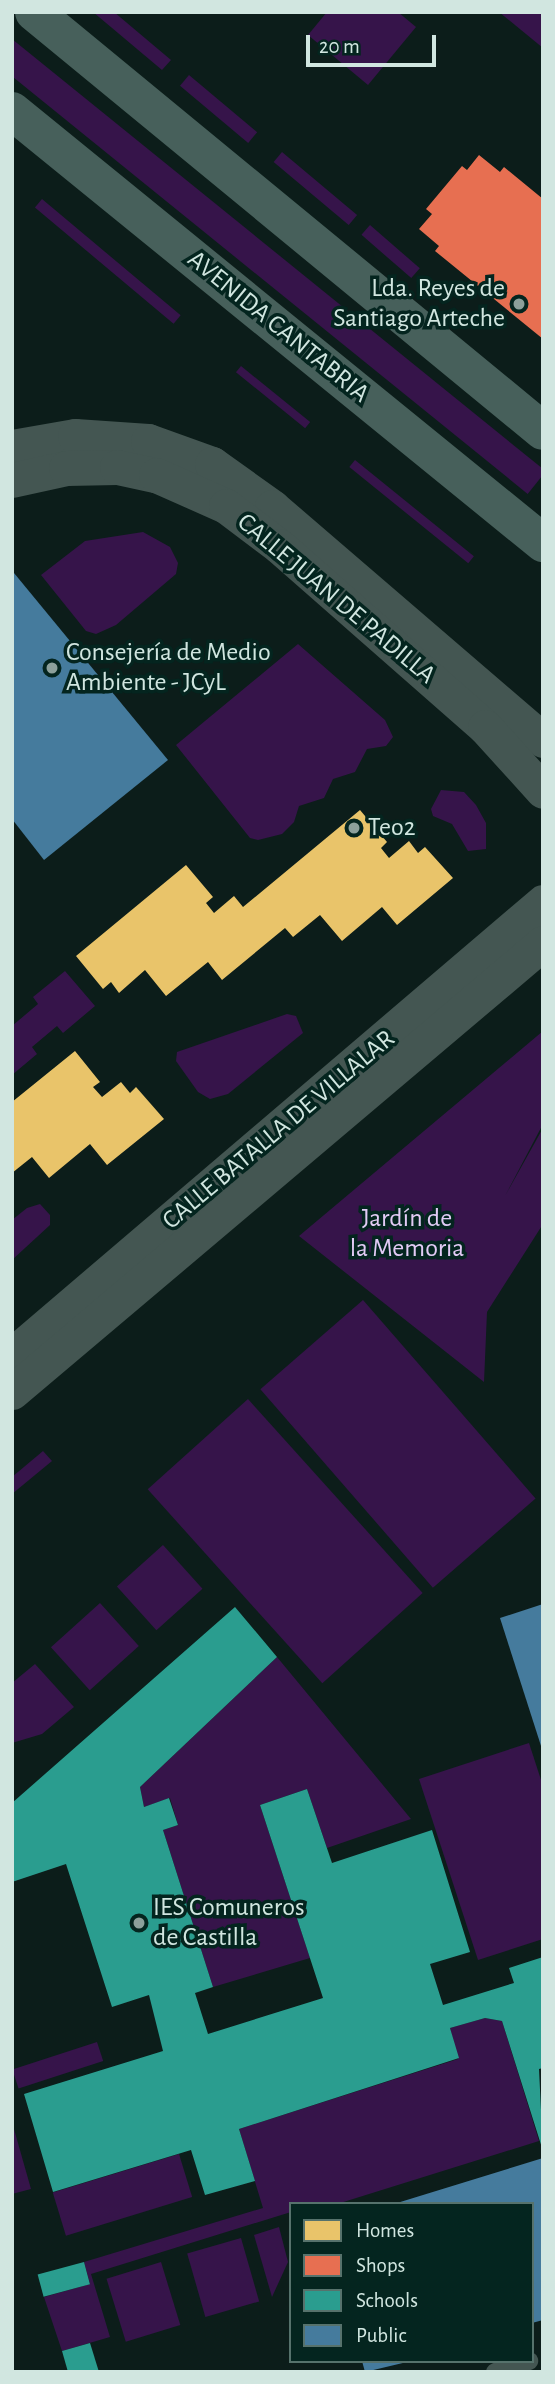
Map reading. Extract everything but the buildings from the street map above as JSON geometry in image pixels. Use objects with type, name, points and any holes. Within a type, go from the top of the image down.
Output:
[{"type":"main road","points":[[34,12],[543,431]]},
{"type":"main road","name":"AVENIDA CANTABRIA","points":[[12,111],[543,543]]},
{"type":"street","name":"CALLE JUAN DE PADILLA","points":[[12,447],[75,436],[148,441],[212,464],[272,507],[543,740]]},
{"type":"street","name":"CALLE JUAN DE PADILLA","points":[[12,480],[66,468],[117,467],[156,475],[226,506],[279,546],[485,727],[543,791]]},
{"type":"street","name":"CALLE BATALLA DE VILLALAR","points":[[12,1355],[543,902]]},
{"type":"street","name":"CALLE BATALLA DE VILLALAR","points":[[12,1392],[543,943]]},
{"type":"lane","points":[[495,2372],[524,2363]]},
{"type":"green space","points":[[93,12],[114,12],[171,60],[162,70]]},
{"type":"green space","points":[[327,12],[398,12],[416,27],[368,85],[308,35]]},
{"type":"green space","points":[[499,12],[543,12],[543,48]]},
{"type":"green space","points":[[12,39],[543,469],[543,475],[528,494],[12,76]]},
{"type":"green space","points":[[189,75],[257,132],[248,143],[180,86]]},
{"type":"green space","points":[[282,152],[357,215],[349,225],[274,162]]},
{"type":"green space","points":[[42,199],[181,315],[174,324],[35,207]]},
{"type":"green space","points":[[370,225],[420,268],[411,278],[361,235]]},
{"type":"green space","points":[[241,366],[310,422],[305,428],[236,372]]},
{"type":"green space","points":[[355,460],[474,556],[468,563],[349,467]]},
{"type":"green space","points":[[143,532],[170,547],[178,563],[176,574],[116,625],[96,634],[86,631],[41,575],[85,541]]},
{"type":"green space","points":[[298,644],[385,720],[393,737],[386,746],[367,749],[355,772],[333,779],[324,798],[299,806],[294,822],[282,834],[258,840],[250,838],[176,745]]},
{"type":"green space","points":[[441,790],[464,792],[476,805],[486,823],[486,849],[468,851],[452,824],[433,816],[431,809]]},
{"type":"green space","points":[[65,971],[95,1006],[63,1033],[57,1026],[32,1047],[37,1054],[12,1075],[12,1026],[38,1004],[33,997]]},
{"type":"green space","points":[[287,1014],[296,1016],[303,1033],[228,1094],[210,1099],[198,1092],[176,1061],[177,1052]]},
{"type":"green space","name":"Jardín de la Memoria","points":[[543,1031],[543,1124],[505,1196],[543,1128],[543,1224],[487,1312],[484,1382],[299,1236]]},
{"type":"green space","points":[[40,1204],[50,1215],[50,1225],[12,1260],[12,1220],[27,1208]]},
{"type":"green space","points":[[363,1300],[536,1498],[433,1588],[260,1389]]},
{"type":"green space","points":[[248,1399],[423,1593],[322,1683],[148,1489]]},
{"type":"green space","points":[[43,1451],[52,1461],[12,1494],[12,1477]]},
{"type":"green space","points":[[163,1545],[202,1589],[156,1630],[117,1586]]},
{"type":"green space","points":[[100,1603],[139,1646],[90,1690],[51,1647]]},
{"type":"green space","points":[[277,1657],[411,1819],[327,1848],[307,1789],[260,1805],[310,1958],[213,1987],[163,1830],[178,1825],[170,1798],[144,1807],[140,1787]]},
{"type":"green space","points":[[35,1664],[74,1707],[42,1734],[12,1743],[12,1683]]},
{"type":"green space","points":[[529,1743],[543,1786],[543,1939],[478,1960],[419,1779]]},
{"type":"green space","points":[[485,2018],[502,2021],[539,2141],[343,2202],[289,2202],[289,2213],[91,2274],[110,2337],[62,2351],[44,2297],[90,2284],[84,2262],[263,2208],[239,2129],[458,2059],[450,2028]]},
{"type":"green space","points":[[97,2042],[103,2061],[19,2089],[12,2070]]},
{"type":"green space","points":[[12,2122],[31,2189],[12,2194]]},
{"type":"green space","points":[[179,2154],[192,2197],[66,2236],[53,2193]]},
{"type":"green space","points":[[279,2227],[288,2262],[272,2297],[254,2235]]},
{"type":"green space","points":[[241,2238],[259,2301],[205,2317],[187,2253]]},
{"type":"green space","points":[[161,2262],[180,2325],[126,2342],[106,2279]]},
{"type":"place","name":"Lda. Reyes de Santiago Arteche","points":[[519,304]]},
{"type":"place","name":"Consejería de Medio Ambiente - JCyL","points":[[52,668]]},
{"type":"place","name":"Teo2","points":[[354,828]]},
{"type":"place","name":"IES Comuneros de Castilla","points":[[139,1923]]}]
